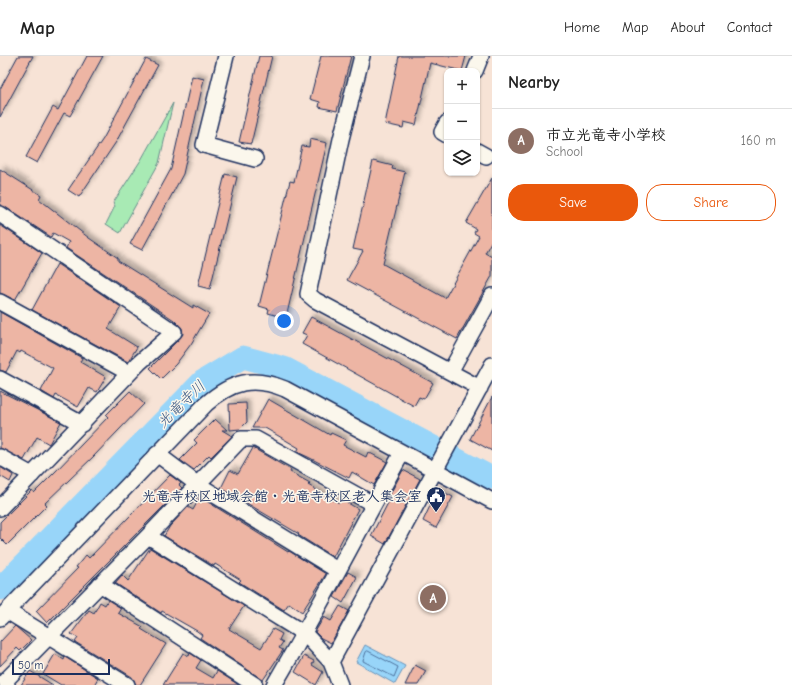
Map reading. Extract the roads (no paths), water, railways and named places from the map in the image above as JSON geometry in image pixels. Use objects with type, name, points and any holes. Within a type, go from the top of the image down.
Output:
[{"type":"street","points":[[362,56],[341,138],[308,294],[315,300],[480,388]]},
{"type":"street","points":[[476,68],[482,56]]},
{"type":"street","points":[[223,57],[204,145],[255,159]]},
{"type":"street","points":[[0,214],[174,332],[129,373],[82,424],[0,508]]},
{"type":"street","points":[[450,372],[492,296]]},
{"type":"street","points":[[0,302],[129,373]]},
{"type":"street","points":[[331,662],[492,365]]},
{"type":"street","points":[[0,379],[82,424]]},
{"type":"street","points":[[127,685],[50,636],[3,614],[157,454],[219,392],[233,386],[249,382],[269,382],[286,389],[402,452],[438,464],[492,501]]},
{"type":"street","points":[[7,685],[6,680],[241,439],[256,439],[373,504]]},
{"type":"street","points":[[274,685],[305,634],[337,570],[402,452]]},
{"type":"street","points":[[157,454],[197,484],[337,570]]},
{"type":"street","points":[[0,457],[32,474]]},
{"type":"street","points":[[148,536],[305,634],[331,662],[340,685]]},
{"type":"street","points":[[100,584],[256,685]]},
{"type":"water","points":[[365,645],[405,666],[395,684],[356,662]]},
{"type":"waterway","name":"光竜寺川","points":[[0,589],[203,381],[243,357],[284,368],[492,478]]},
{"type":"place","name":"光竜寺校区地域会館・光竜寺校区老人集会室","points":[[436,513]]},
{"type":"place","name":"市立光竜寺小学校","points":[[433,598]]}]
